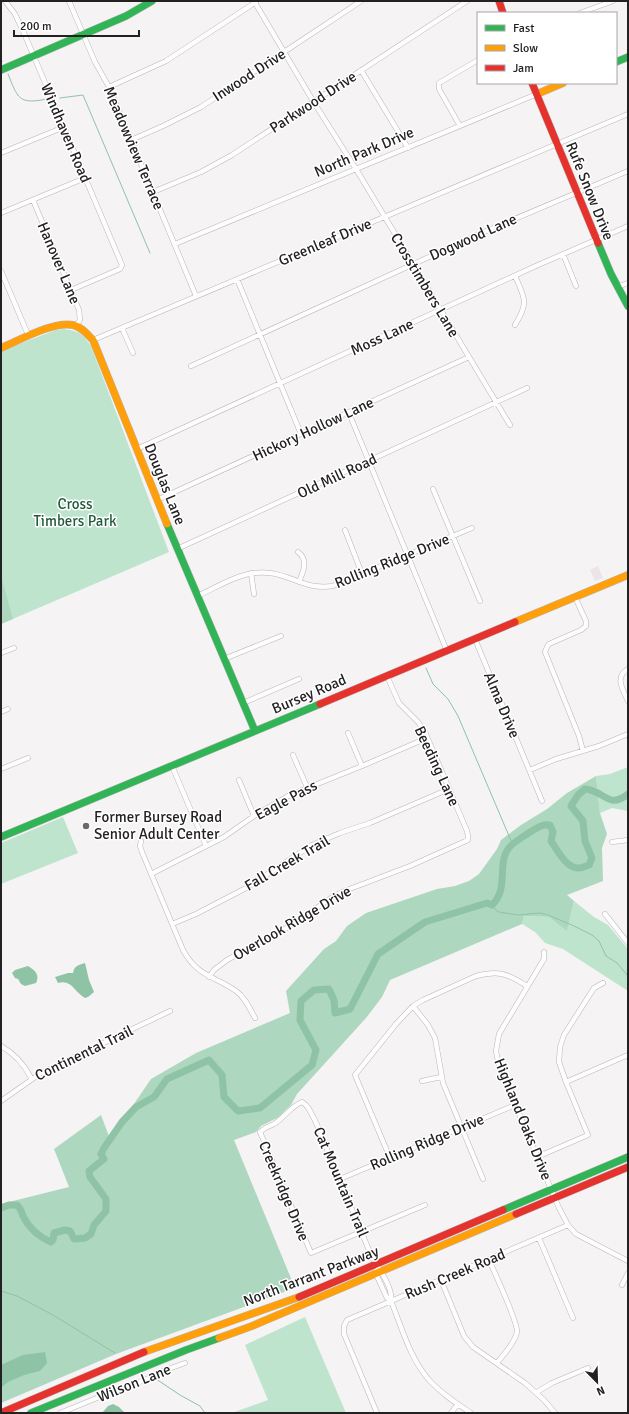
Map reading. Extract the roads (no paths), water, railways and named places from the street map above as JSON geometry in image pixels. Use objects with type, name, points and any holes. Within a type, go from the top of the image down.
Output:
[{"type":"main road","points":[[1,70],[126,16],[152,1]]},
{"type":"main road","points":[[498,1],[503,12]]},
{"type":"main road","points":[[617,62],[628,57]]},
{"type":"main road","name":"Rufe Snow Drive","points":[[532,84],[596,240],[617,287],[628,306]]},
{"type":"main road","name":"North Park Drive","points":[[537,94],[562,84]]},
{"type":"main road","points":[[1,348],[59,325],[76,326]]},
{"type":"main road","name":"Douglas Lane","points":[[76,326],[93,340],[177,549],[255,731]]},
{"type":"main road","name":"Bursey Road","points":[[1,837],[628,575]]},
{"type":"main road","name":"North Tarrant Parkway","points":[[1,1413],[136,1355],[299,1297],[628,1158]]},
{"type":"main road","name":"North Tarrant Parkway","points":[[31,1413],[48,1409],[180,1352],[252,1326],[628,1167]]},
{"type":"street","name":"Windhaven Road","points":[[5,1],[15,14],[34,56],[122,265],[121,268],[71,290]]},
{"type":"street","name":"Meadowview Terrace","points":[[69,1],[95,62],[109,87],[176,244],[196,296]]},
{"type":"street","name":"Inwood Drive","points":[[131,140],[201,107],[362,1]]},
{"type":"street","name":"Parkwood Drive","points":[[153,192],[201,172],[215,164],[467,1]]},
{"type":"street","points":[[583,12],[613,1]]},
{"type":"street","name":"Crosstimbers Lane","points":[[256,2],[313,101],[356,169],[510,425]]},
{"type":"street","points":[[109,87],[166,61],[256,2]]},
{"type":"street","points":[[460,126],[439,89],[439,83],[477,61]]},
{"type":"street","points":[[361,70],[408,148]]},
{"type":"street","name":"North Park Drive","points":[[176,244],[537,94]]},
{"type":"street","name":"Greenleaf Drive","points":[[93,340],[558,145],[628,114]]},
{"type":"street","points":[[1,153],[64,127]]},
{"type":"street","name":"Dogwood Lane","points":[[190,366],[477,235],[628,171]]},
{"type":"street","points":[[1,213],[85,178]]},
{"type":"street","name":"Hanover Lane","points":[[33,200],[80,314],[80,320],[76,326]]},
{"type":"street","name":"Moss Lane","points":[[136,450],[514,276],[628,226]]},
{"type":"street","points":[[563,254],[576,286]]},
{"type":"street","points":[[1,271],[29,336]]},
{"type":"street","points":[[514,276],[523,294],[524,300],[523,311],[515,325]]},
{"type":"street","points":[[237,279],[302,434]]},
{"type":"street","points":[[617,287],[628,283]]},
{"type":"street","points":[[122,328],[133,353]]},
{"type":"street","name":"Hickory Hollow Lane","points":[[158,500],[469,357]]},
{"type":"street","name":"Old Mill Road","points":[[177,549],[527,388]]},
{"type":"street","points":[[348,413],[447,651]]},
{"type":"street","points":[[433,489],[480,601]]},
{"type":"street","name":"Rolling Ridge Drive","points":[[197,596],[238,577],[251,573],[268,572],[311,586],[332,586],[472,528]]},
{"type":"street","points":[[345,530],[362,574]]},
{"type":"street","points":[[298,552],[301,553],[305,563],[299,582]]},
{"type":"street","points":[[251,573],[254,594]]},
{"type":"street","points":[[575,597],[586,621],[586,626],[581,630],[549,644],[545,649],[546,656],[579,736],[583,751]]},
{"type":"street","points":[[224,659],[282,636]]},
{"type":"street","name":"Alma Drive","points":[[475,640],[542,801]]},
{"type":"street","points":[[1,653],[14,648]]},
{"type":"street","points":[[628,669],[620,676],[621,684],[628,701]]},
{"type":"street","name":"Beeding Lane","points":[[387,676],[399,703],[418,722],[427,738],[467,831],[468,840]]},
{"type":"street","points":[[243,703],[299,680]]},
{"type":"street","points":[[1,712],[8,709]]},
{"type":"street","points":[[348,734],[362,766]]},
{"type":"street","points":[[530,770],[556,759],[599,746],[628,734]]},
{"type":"street","name":"Eagle Pass","points":[[151,874],[224,837],[254,816],[290,795],[427,738]]},
{"type":"street","points":[[293,755],[307,787]]},
{"type":"street","points":[[1,769],[28,758]]},
{"type":"street","points":[[172,766],[206,846]]},
{"type":"street","points":[[239,780],[254,816]]},
{"type":"street","name":"Fall Creek Trail","points":[[172,924],[196,914],[248,886],[312,845],[376,821],[449,789]]},
{"type":"street","name":"Overlook Ridge Drive","points":[[209,977],[214,970],[227,960],[292,925],[334,896],[410,866],[468,840]]},
{"type":"street","points":[[612,842],[628,840]]},
{"type":"street","points":[[141,841],[140,846],[142,852],[187,958],[196,968],[209,977],[236,991],[242,996],[255,1018]]},
{"type":"street","points":[[605,914],[628,944]]},
{"type":"street","name":"Highland Oaks Drive","points":[[544,952],[544,959],[503,1025],[499,1034],[496,1045],[499,1066],[551,1190],[568,1225],[576,1234],[628,1261]]},
{"type":"street","points":[[390,1158],[355,1075],[396,1024],[413,1006],[423,1000],[476,976],[484,974],[504,974],[511,976],[527,986]]},
{"type":"street","points":[[537,1157],[588,1135],[566,1082],[559,1062],[559,1054],[561,1042],[594,988],[603,983]]},
{"type":"street","points":[[413,1006],[428,1025],[435,1038],[441,1077],[483,1179]]},
{"type":"street","name":"Continental Trail","points":[[1,1101],[31,1078],[170,1011]]},
{"type":"street","points":[[1,1046],[23,1064],[31,1078]]},
{"type":"street","points":[[566,1082],[628,1055]]},
{"type":"street","points":[[422,1081],[441,1077]]},
{"type":"street","name":"Cat Mountain Trail","points":[[302,1102],[310,1110],[379,1272],[390,1292],[392,1297],[391,1301],[416,1360],[430,1380],[445,1395],[471,1413]]},
{"type":"street","name":"Creekridge Drive","points":[[302,1102],[297,1104],[279,1121],[260,1132],[311,1253],[362,1232]]},
{"type":"street","name":"Rolling Ridge Drive","points":[[340,1179],[515,1105]]},
{"type":"street","points":[[362,1232],[425,1205]]},
{"type":"street","name":"Rush Creek Road","points":[[377,1413],[344,1334],[344,1326],[347,1320],[568,1225]]},
{"type":"street","points":[[538,1238],[572,1318]]},
{"type":"street","points":[[489,1260],[514,1320],[517,1332],[510,1346],[497,1363]]},
{"type":"street","points":[[622,1285],[628,1272]]},
{"type":"street","points":[[441,1280],[464,1336],[473,1347],[525,1382],[537,1392],[555,1413]]},
{"type":"street","name":"Wilson Lane","points":[[60,1413],[119,1388],[144,1380],[160,1372],[185,1363]]},
{"type":"street","points":[[537,1392],[552,1383],[588,1368]]},
{"type":"street","points":[[451,1413],[458,1404]]},
{"type":"waterway","points":[[8,74],[14,89],[20,98],[30,101],[47,99]]},
{"type":"waterway","points":[[60,98],[83,95],[150,253]]},
{"type":"waterway","points":[[426,668],[433,684],[448,699],[458,716],[512,843]]},
{"type":"waterway","points":[[1,1208],[9,1205],[17,1205],[31,1228],[42,1238],[51,1242],[53,1240],[54,1233],[65,1230],[70,1231],[74,1239],[85,1238],[91,1234],[94,1225],[106,1211],[106,1199],[90,1177],[89,1171],[104,1159],[101,1154],[122,1122],[136,1107],[154,1097],[167,1079],[209,1060],[222,1075],[224,1097],[238,1111],[260,1108],[312,1065],[316,1050],[300,1020],[301,1001],[314,990],[329,989],[334,1000],[335,1013],[350,1009],[378,954],[425,922],[487,903],[492,905],[500,892],[503,862],[508,849],[515,842],[544,825],[550,825],[553,832],[551,841],[566,862],[579,868],[589,865],[592,858],[585,841],[583,821],[571,806],[578,795],[585,789],[597,792],[611,800],[616,800],[628,794]]},
{"type":"waterway","points":[[492,905],[499,912],[518,915],[540,913],[548,915],[592,935],[599,941],[606,956],[617,963],[628,976]]},
{"type":"waterway","points":[[1,1291],[17,1296],[53,1315],[115,1353]]},
{"type":"waterway","points":[[156,1379],[200,1406],[205,1413]]},
{"type":"place","name":"Former Bursey Road Senior Adult Center","points":[[86,826]]},
{"type":"park label","name":"Cross Timbers Park","points":[[75,512]]}]
